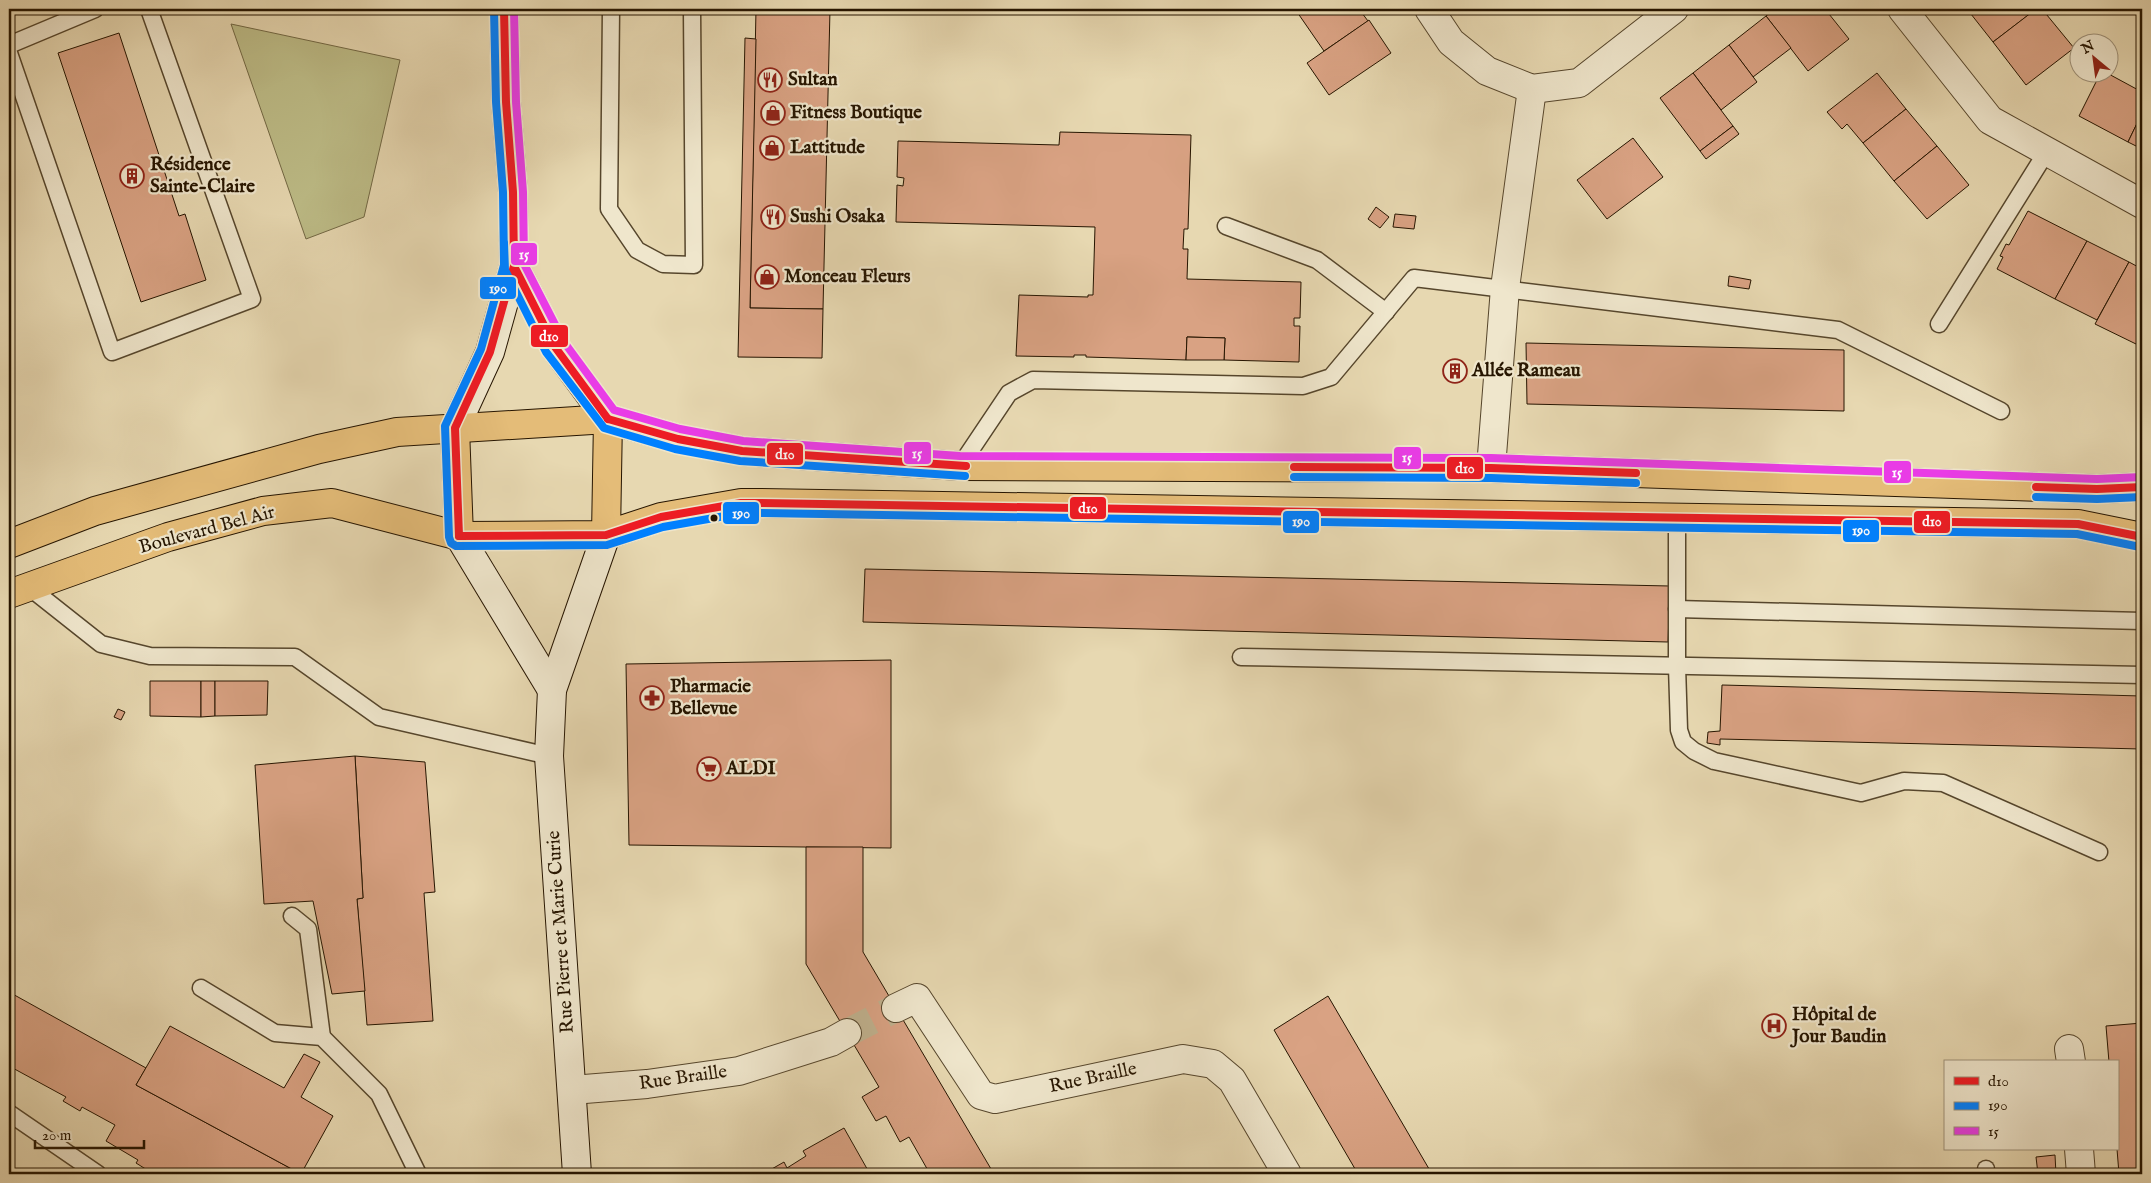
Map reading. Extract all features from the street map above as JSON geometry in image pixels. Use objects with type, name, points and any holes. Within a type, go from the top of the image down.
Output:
[{"type":"main road","points":[[9,544],[95,511],[319,449],[397,432],[608,419],[678,439],[742,452],[960,466],[1491,468],[2097,489],[2142,487]]},
{"type":"main road","name":"Rue Pierre et Marie Curie","points":[[606,535],[608,419]]},
{"type":"main road","points":[[455,428],[460,536]]},
{"type":"main road","name":"Boulevard Bel Air","points":[[19,591],[168,537],[263,511],[332,503],[460,536],[606,535],[661,517],[741,504],[2078,524],[2142,537]]},
{"type":"street","points":[[455,428],[490,352],[514,266],[512,192],[506,102],[504,9]]},
{"type":"street","points":[[1429,9],[1451,42],[1487,71],[1532,89],[1579,83],[1674,9]]},
{"type":"street","points":[[1902,9],[1990,120],[2142,204]]},
{"type":"street","points":[[1491,468],[1505,288],[1532,89]]},
{"type":"street","points":[[514,266],[555,347],[608,419]]},
{"type":"street","name":"Rue Pierre et Marie Curie","points":[[577,1174],[549,756],[552,690],[606,535]]},
{"type":"street","points":[[460,536],[552,690]]},
{"type":"street","name":"Rue Braille","points":[[896,1008],[917,998],[981,1095],[995,1099],[1183,1059],[1212,1064],[1232,1080],[1287,1174]]},
{"type":"street","name":"Rue Braille","points":[[572,1090],[647,1084],[739,1071],[831,1042],[847,1033]]},
{"type":"street","points":[[2079,1150],[2081,1174]]},
{"type":"lane","points":[[9,45],[95,9]]},
{"type":"lane","points":[[9,53],[112,352],[252,299],[149,9]]},
{"type":"lane","points":[[611,9],[609,209],[637,250],[663,264],[694,264],[692,9]]},
{"type":"lane","points":[[1939,324],[2047,151]]},
{"type":"lane","points":[[1226,226],[1318,260],[1386,312]]},
{"type":"lane","points":[[960,466],[1009,393],[1033,380],[1302,386],[1331,377],[1414,278],[1838,330],[2001,411]]},
{"type":"lane","points":[[1677,517],[1676,666],[1679,730],[1683,742],[1694,751],[1714,761],[1861,793],[1904,781],[1943,783],[2099,852]]},
{"type":"lane","points":[[19,591],[102,644],[150,656],[295,658],[379,717],[549,756]]},
{"type":"lane","points":[[1677,609],[2142,622]]},
{"type":"lane","points":[[1241,657],[2142,675]]},
{"type":"lane","points":[[292,916],[308,929],[322,1038],[379,1094],[418,1174]]},
{"type":"lane","points":[[201,988],[275,1033],[322,1038]]},
{"type":"lane","points":[[9,1113],[98,1174]]},
{"type":"shaded area","points":[[231,24],[400,60],[364,217],[306,239]]},
{"type":"building","points":[[756,9],[830,9],[823,309],[750,308]]},
{"type":"building","points":[[1295,9],[1359,9],[1368,21],[1324,51]]},
{"type":"building","points":[[1775,9],[1825,9],[1849,39],[1808,71],[1766,16]]},
{"type":"building","points":[[1967,9],[2028,9],[2031,13],[1993,42]]},
{"type":"building","points":[[2036,9],[2042,9],[2068,41],[2068,53],[2026,85],[1993,42]]},
{"type":"building","points":[[1766,16],[1791,48],[1753,77],[1729,45]]},
{"type":"building","points":[[1369,20],[1391,53],[1329,95],[1307,63]]},
{"type":"building","name":"Résidence Sainte-Claire","points":[[119,33],[179,216],[185,214],[206,280],[141,302],[58,53]]},
{"type":"building","points":[[745,38],[756,39],[750,308],[823,309],[822,358],[738,357]]},
{"type":"building","points":[[1729,45],[1757,82],[1721,110],[1693,73]]},
{"type":"building","points":[[1693,73],[1733,126],[1700,151],[1660,98]]},
{"type":"building","points":[[1877,73],[1906,109],[1863,143],[1847,124],[1842,129],[1827,112]]},
{"type":"building","points":[[2118,79],[2142,92],[2142,113],[2128,142],[2079,116],[2096,82],[2118,82]]},
{"type":"building","points":[[1906,109],[1937,146],[1894,181],[1863,143]]},
{"type":"building","points":[[2142,113],[2142,149],[2128,142]]},
{"type":"building","points":[[1733,126],[1739,134],[1706,159],[1700,151]]},
{"type":"building","points":[[1060,132],[1191,135],[1188,229],[1184,229],[1183,249],[1188,249],[1187,279],[1301,282],[1300,318],[1294,318],[1294,326],[1300,326],[1299,362],[1224,360],[1225,338],[1187,337],[1186,360],[1086,357],[1086,355],[1074,355],[1074,357],[1016,356],[1019,295],[1088,297],[1088,295],[1093,295],[1095,227],[896,222],[897,185],[903,186],[904,178],[897,177],[898,141],[1059,145]]},
{"type":"building","points":[[1633,138],[1663,177],[1607,219],[1577,180]]},
{"type":"building","points":[[1937,146],[1969,185],[1927,219],[1894,181]]},
{"type":"building","points":[[1376,207],[1389,217],[1380,228],[1368,219]]},
{"type":"building","points":[[2028,211],[2087,241],[2055,299],[1997,269],[2003,257],[2000,256],[2006,244],[2009,245]]},
{"type":"building","points":[[1395,214],[1416,216],[1414,229],[1393,227]]},
{"type":"building","points":[[2087,241],[2129,262],[2097,320],[2055,299]]},
{"type":"building","points":[[2129,262],[2142,269],[2142,333],[2136,344],[2095,324]]},
{"type":"building","points":[[1729,276],[1751,280],[1749,289],[1728,286]]},
{"type":"building","points":[[1187,337],[1225,338],[1224,360],[1186,360]]},
{"type":"building","points":[[1526,343],[1844,350],[1844,411],[1527,404]]},
{"type":"building","name":"Allée Rameau","points":[[1451,361],[1462,362],[1460,382],[1448,380]]},
{"type":"building","points":[[865,569],[1670,586],[1668,642],[863,622]]},
{"type":"building","points":[[891,660],[891,848],[629,845],[626,664]]},
{"type":"building","points":[[150,681],[201,681],[201,717],[150,716]]},
{"type":"building","points":[[201,681],[215,681],[215,716],[201,717]]},
{"type":"building","points":[[215,681],[268,681],[267,715],[215,716]]},
{"type":"building","points":[[1722,685],[2142,696],[2142,749],[1720,739],[1720,745],[1707,743],[1708,732],[1720,731]]},
{"type":"building","points":[[118,709],[125,712],[121,720],[114,717]]},
{"type":"building","points":[[355,756],[425,762],[435,892],[424,893],[433,1021],[367,1025],[357,899],[363,898]]},
{"type":"building","points":[[355,756],[363,898],[357,899],[365,991],[332,994],[313,901],[264,904],[255,765]]},
{"type":"building","points":[[806,847],[863,847],[863,952],[994,1174],[930,1174],[909,1137],[900,1142],[886,1116],[876,1121],[862,1097],[879,1087],[806,964]]},
{"type":"building","points":[[9,992],[146,1068],[136,1085],[301,1174],[164,1174],[155,1169],[152,1173],[136,1163],[138,1160],[106,1141],[115,1125],[82,1107],[80,1111],[63,1101],[66,1097],[9,1066]]},
{"type":"building","points":[[1328,996],[1432,1174],[1358,1174],[1274,1030]]},
{"type":"building","points":[[2142,1023],[2142,1174],[2119,1174],[2117,1150],[2118,1060],[2109,1060],[2106,1026]]},
{"type":"building","points":[[170,1026],[284,1088],[304,1054],[320,1062],[301,1097],[333,1116],[301,1174],[136,1085]]},
{"type":"building","points":[[844,1128],[870,1174],[763,1174],[784,1162],[787,1168],[806,1156],[803,1151]]},
{"type":"building","points":[[2055,1155],[2056,1174],[2038,1174],[2036,1157]]},
{"type":"tunnel","points":[[847,1033],[896,1008]]},
{"type":"transit line","name":"190","points":[[494,9],[496,102],[503,192],[504,265],[481,349],[445,426],[449,537],[451,543],[456,546],[607,545],[663,527],[742,513],[757,513],[2077,534],[2140,547]]},
{"type":"transit line","name":"d10","points":[[459,536],[455,428],[490,352],[514,266],[513,192],[506,102],[504,9]]},
{"type":"transit line","name":"15","points":[[514,9],[516,102],[523,192],[524,264],[564,342],[614,410],[680,429],[743,441],[960,456],[1491,458],[2097,479],[2142,477]]},
{"type":"transit line","name":"190","points":[[504,243],[505,270],[546,352],[604,428],[675,449],[740,461],[965,476]]},
{"type":"transit line","name":"d10","points":[[514,243],[514,266],[555,347],[608,419]]},
{"type":"transit line","name":"d10","points":[[608,419],[678,439],[742,451],[966,466]]},
{"type":"transit line","name":"d10","points":[[1294,467],[1491,468],[1636,473]]},
{"type":"transit line","name":"190","points":[[1294,477],[1491,478],[1636,483]]},
{"type":"transit line","name":"d10","points":[[2036,487],[2097,489],[2142,487]]},
{"type":"transit line","name":"190","points":[[2036,497],[2097,499],[2142,497]]},
{"type":"transit line","name":"d10","points":[[459,536],[606,535],[661,517],[741,503],[757,503],[2078,524],[2142,537]]},
{"type":"place","name":"Sultan","points":[[770,80]]},
{"type":"place","name":"Fitness Boutique","points":[[773,113]]},
{"type":"place","name":"Lattitude","points":[[772,148]]},
{"type":"place","name":"Résidence Sainte-Claire","points":[[132,176]]},
{"type":"place","name":"Sushi Osaka","points":[[773,217]]},
{"type":"place","name":"Monceau Fleurs","points":[[767,277]]},
{"type":"place","name":"Allée Rameau","points":[[1455,371]]},
{"type":"place","name":"Pharmacie Bellevue","points":[[652,698]]},
{"type":"place","name":"ALDI","points":[[709,769]]},
{"type":"place","name":"Hôpital de Jour Baudin","points":[[1774,1026]]}]
